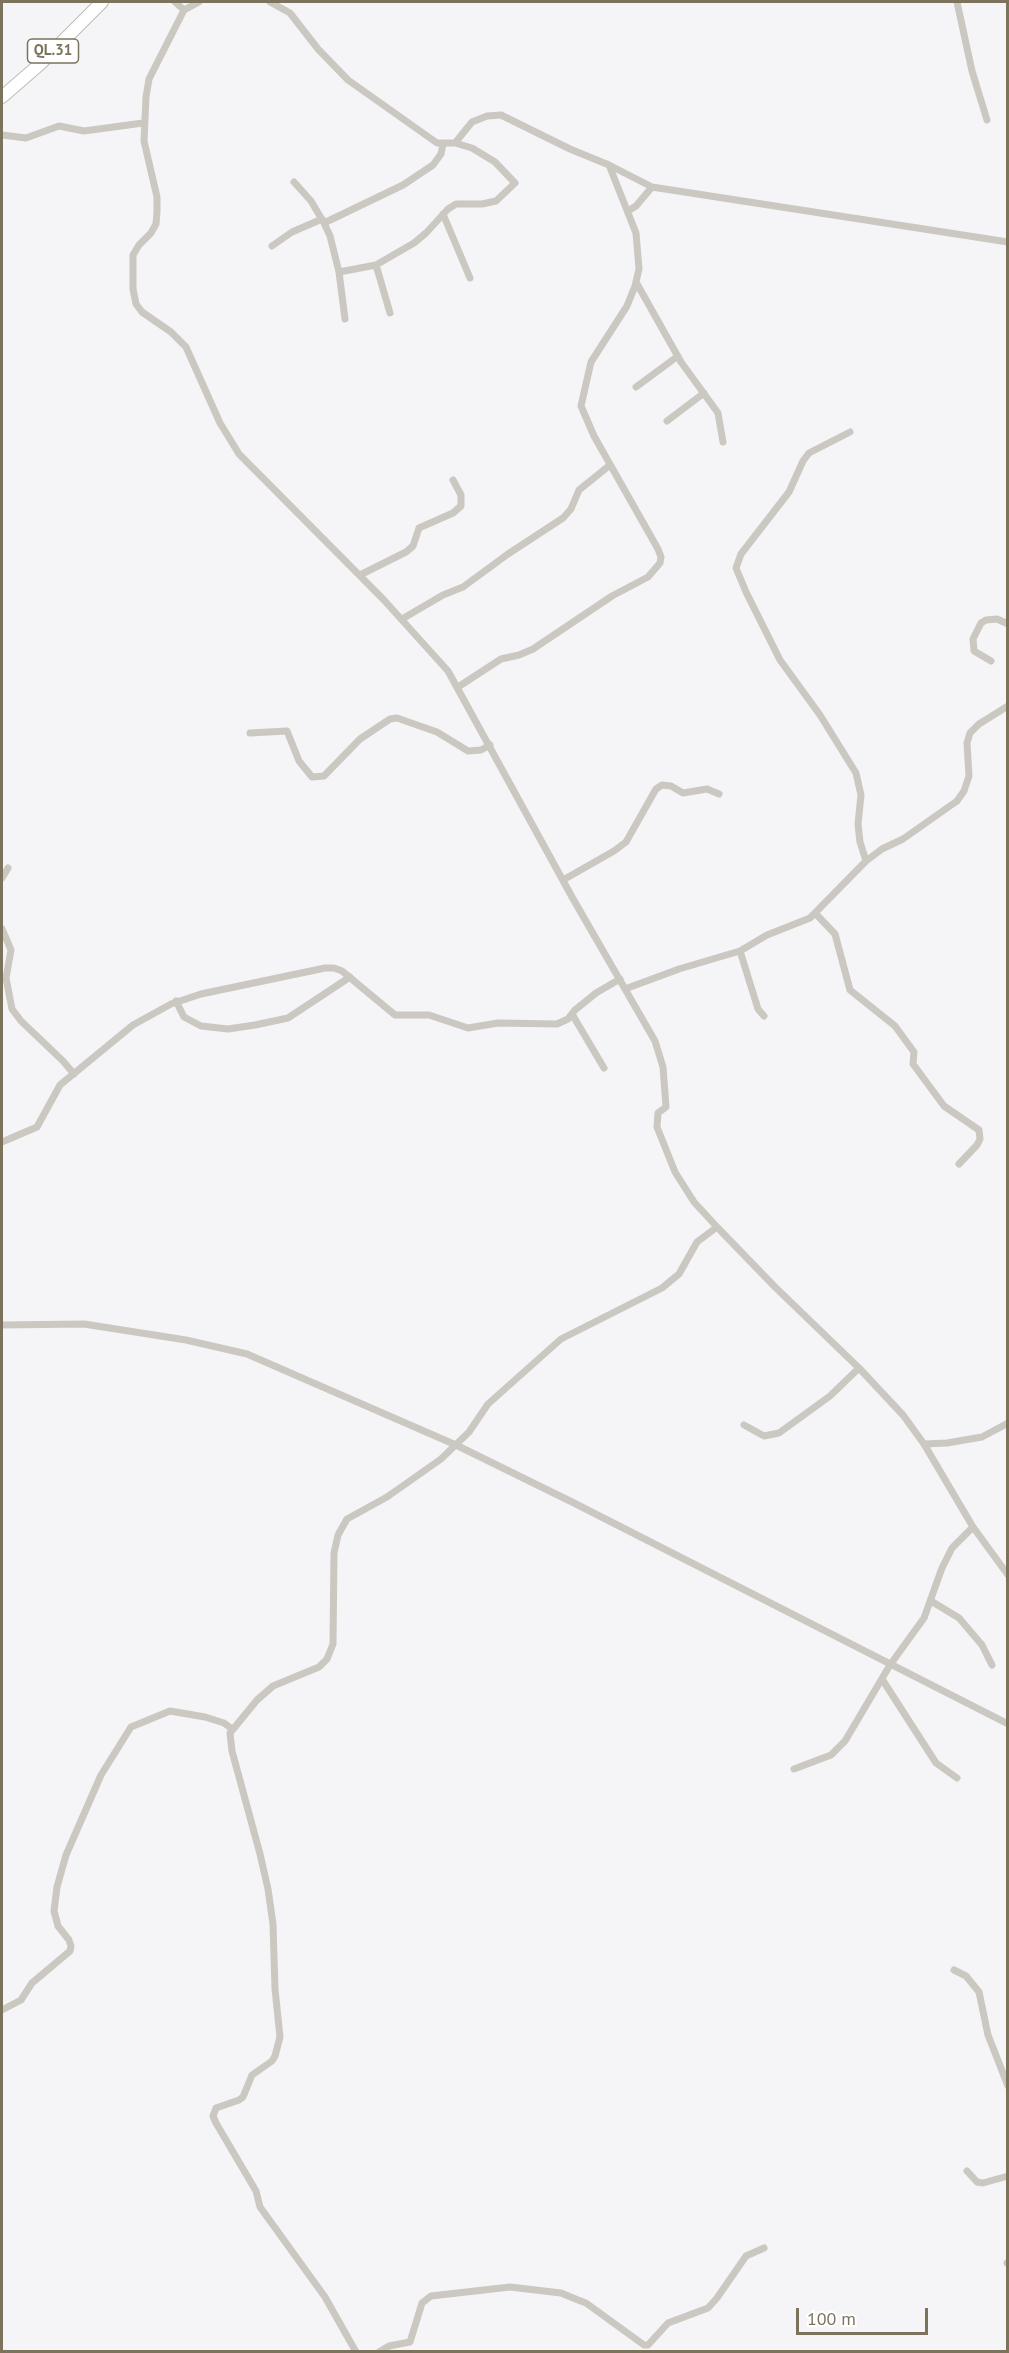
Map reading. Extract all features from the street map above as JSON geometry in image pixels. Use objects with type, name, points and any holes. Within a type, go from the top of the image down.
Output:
[{"type":"highway","name":"QL.31","points":[[2,98],[40,64],[101,2]]},
{"type":"street","points":[[176,2],[184,10]]},
{"type":"street","points":[[199,2],[184,10],[149,79],[143,123],[144,141],[157,197],[157,212],[156,224],[151,233],[133,255],[133,289],[136,304],[142,312],[171,332],[186,347],[220,423],[239,454],[360,575],[448,671],[655,1041],[663,1067],[666,1107],[658,1113],[657,1127],[660,1140],[675,1173],[694,1202],[717,1227],[903,1414],[924,1444],[973,1527],[1008,1575]]},
{"type":"street","points":[[270,2],[290,13],[318,49],[348,80],[437,143],[455,143],[472,148],[495,162],[515,183],[496,201],[482,204],[456,204],[414,243],[376,265],[339,272]]},
{"type":"street","points":[[957,2],[972,70],[987,120]]},
{"type":"street","points":[[455,143],[472,122],[487,116],[501,115],[570,150],[609,165],[652,187],[1008,242]]},
{"type":"street","points":[[2,135],[26,138],[59,126],[84,130],[143,123]]},
{"type":"street","points":[[272,246],[292,232],[323,221],[403,185],[433,165],[441,154],[443,144]]},
{"type":"street","points":[[458,687],[501,659],[533,649],[612,596],[639,582],[656,571],[661,557],[610,465],[581,406],[591,362],[627,306],[639,268],[636,233],[609,165]]},
{"type":"street","points":[[294,182],[311,201],[330,236],[339,272],[345,319]]},
{"type":"street","points":[[628,211],[636,206],[652,187]]},
{"type":"street","points":[[443,214],[470,278]]},
{"type":"street","points":[[376,265],[390,314]]},
{"type":"street","points":[[636,282],[678,356],[718,413],[723,442]]},
{"type":"street","points":[[636,387],[678,356]]},
{"type":"street","points":[[667,421],[704,393]]},
{"type":"street","points":[[850,432],[809,453],[789,492],[741,554],[736,568],[780,660],[837,740],[856,773],[861,795],[858,824],[860,842],[866,861]]},
{"type":"street","points":[[402,619],[443,595],[463,587],[563,518],[571,509],[579,490],[610,465]]},
{"type":"street","points":[[360,575],[406,552],[413,546],[419,528],[453,513],[461,506],[461,495],[453,480]]},
{"type":"street","points":[[991,662],[974,651],[973,639],[981,623],[986,620],[997,619],[1008,624]]},
{"type":"street","points":[[626,989],[679,969],[740,951],[767,935],[810,918],[866,861],[957,801],[964,791],[969,776],[967,743],[970,733],[979,724],[1008,706]]},
{"type":"street","points":[[250,733],[287,731],[299,761],[312,777],[324,776],[360,739],[390,719],[397,718],[437,732],[468,751],[481,750],[490,745]]},
{"type":"street","points":[[563,880],[626,842],[656,789],[662,785],[671,786],[683,793],[707,789],[719,794]]},
{"type":"street","points":[[2,878],[8,868]]},
{"type":"street","points":[[815,913],[835,934],[850,990],[895,1026],[914,1052],[913,1064],[944,1106],[981,1133],[978,1144],[959,1164]]},
{"type":"street","points":[[2,929],[11,950],[6,978],[12,1009],[74,1074]]},
{"type":"street","points":[[740,951],[758,1009],[764,1016]]},
{"type":"street","points":[[2,1142],[38,1127],[60,1084],[133,1025],[176,1001],[325,968],[342,971],[395,1014],[429,1015],[468,1028],[498,1023],[557,1024],[568,1019],[596,993],[620,979]]},
{"type":"street","points":[[176,1001],[184,1017],[201,1026],[228,1029],[288,1018],[350,977]]},
{"type":"street","points":[[572,1014],[604,1068]]},
{"type":"street","points":[[356,2352],[325,2297],[260,2207],[256,2191],[213,2116],[216,2108],[243,2097],[252,2074],[272,2061],[280,2037],[273,1924],[260,1854],[232,1751],[230,1738],[232,1729],[257,1700],[273,1686],[319,1667],[327,1659],[333,1644],[334,1553],[338,1535],[347,1519],[418,1477],[469,1432],[488,1404],[561,1339],[663,1288],[679,1274],[697,1242],[717,1227]]},
{"type":"street","points":[[2,1325],[84,1324],[186,1340],[248,1354],[456,1445],[1008,1724]]},
{"type":"street","points":[[744,1425],[764,1436],[780,1433],[830,1396],[859,1368]]},
{"type":"street","points":[[924,1444],[982,1437],[1008,1423]]},
{"type":"street","points":[[794,1769],[831,1755],[845,1741],[890,1665],[924,1618],[942,1568],[952,1548],[973,1527]]},
{"type":"street","points":[[930,1600],[959,1618],[982,1645],[992,1665]]},
{"type":"street","points":[[882,1679],[936,1763],[957,1778]]},
{"type":"street","points":[[2,2010],[21,2000],[32,1983],[70,1951],[71,1946],[58,1926],[54,1911],[57,1887],[66,1855],[101,1775],[130,1727],[170,1711],[205,1717],[224,1723],[232,1729]]},
{"type":"street","points":[[954,1970],[966,1976],[979,1992],[987,2035],[1008,2086]]},
{"type":"street","points":[[967,2171],[978,2182],[983,2183],[1008,2175]]},
{"type":"street","points":[[379,2352],[389,2346],[410,2342],[422,2303],[431,2296],[510,2287],[561,2294],[586,2303],[644,2345],[648,2345],[668,2323],[708,2308],[746,2256],[764,2248]]}]
